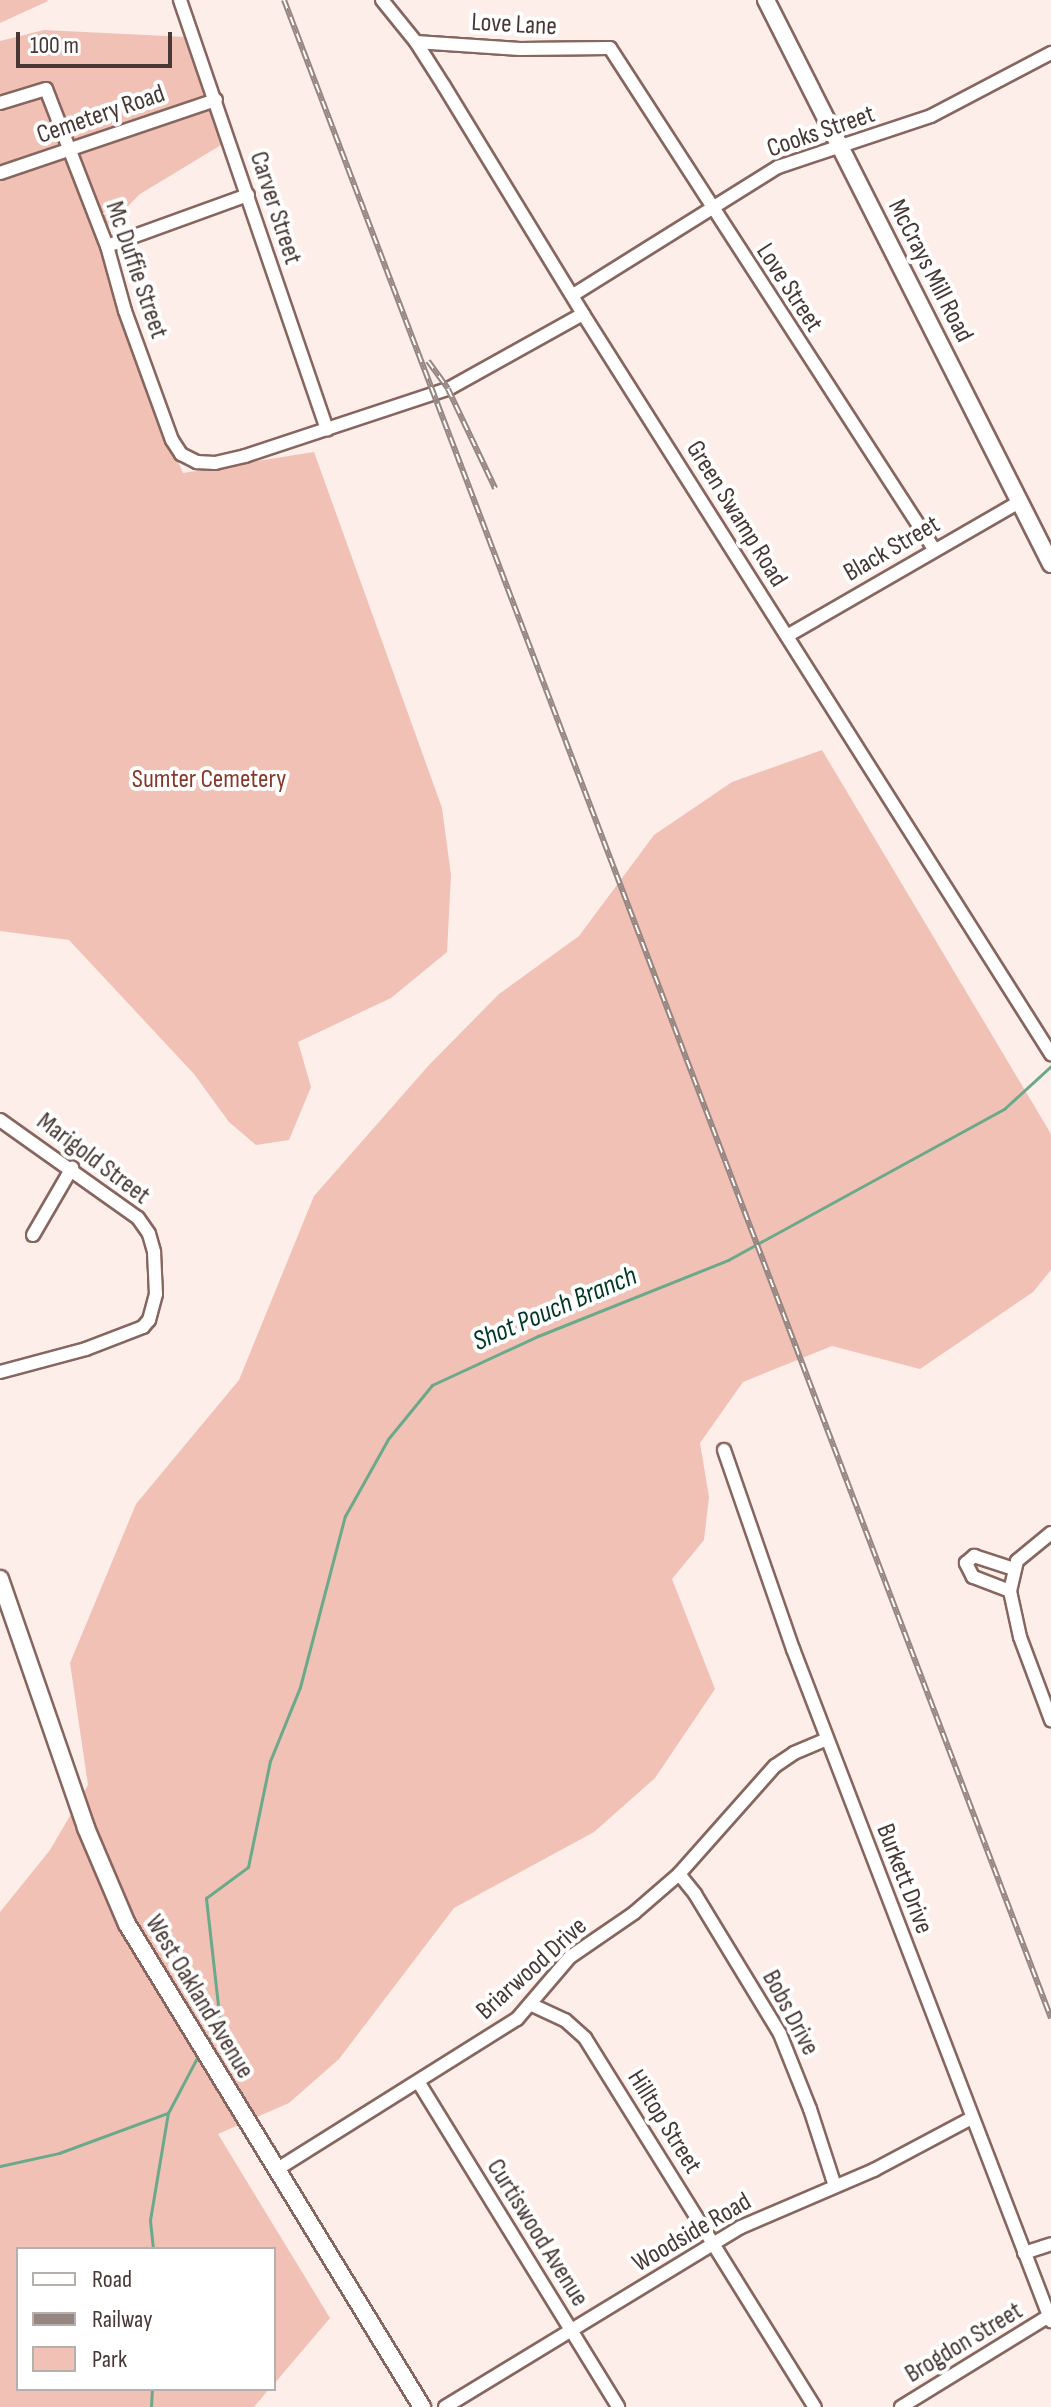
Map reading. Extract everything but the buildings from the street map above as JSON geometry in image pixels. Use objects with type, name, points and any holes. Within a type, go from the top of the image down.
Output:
[{"type":"street","name":"Carver Street","points":[[180,0],[327,430]]},
{"type":"street","name":"Green Swamp Road","points":[[382,0],[416,42],[583,314],[1051,1054]]},
{"type":"street","name":"McCrays Mill Road","points":[[766,0],[1051,564]]},
{"type":"street","name":"Love Lane","points":[[416,42],[550,50],[610,48]]},
{"type":"street","name":"Love Street","points":[[610,48],[934,549]]},
{"type":"street","name":"Cooks Street","points":[[573,295],[778,167],[953,107],[1051,53]]},
{"type":"street","name":"Mc Duffie Street","points":[[0,103],[46,89],[107,246],[125,311],[172,440],[181,454],[215,463],[228,461],[327,430]]},
{"type":"street","name":"Cemetery Road","points":[[0,173],[216,100]]},
{"type":"street","points":[[107,246],[248,195]]},
{"type":"street","points":[[327,430],[448,389],[583,314]]},
{"type":"street","name":"Black Street","points":[[787,636],[1019,502]]},
{"type":"street","name":"Marigold Street","points":[[0,1120],[134,1213],[149,1234],[154,1252],[156,1294],[149,1320],[122,1338],[0,1372]]},
{"type":"street","points":[[33,1235],[72,1168]]},
{"type":"street","name":"Burkett Drive","points":[[724,1450],[827,1739],[1050,2319]]},
{"type":"street","points":[[1051,1533],[1023,1554],[1014,1569],[1010,1591],[1015,1620],[1051,1720]]},
{"type":"street","points":[[1010,1591],[973,1577],[966,1563],[974,1556],[1014,1569]]},
{"type":"street","name":"West Oakland Avenue","points":[[0,1579],[102,1869],[127,1924],[422,2407]]},
{"type":"street","name":"Briarwood Drive","points":[[276,2170],[504,2028],[530,2004],[570,1957],[634,1913],[679,1874],[775,1766],[827,1739]]},
{"type":"street","name":"Bobs Drive","points":[[679,1874],[695,1894],[780,2034],[806,2096],[835,2186]]},
{"type":"street","name":"Hilltop Street","points":[[530,2004],[565,2020],[585,2038],[815,2407]]},
{"type":"street","name":"Curtiswood Avenue","points":[[419,2083],[618,2407]]},
{"type":"street","name":"Woodside Road","points":[[445,2407],[713,2244],[786,2205],[888,2163],[972,2118]]},
{"type":"street","points":[[1024,2253],[1051,2244]]},
{"type":"street","name":"Brogdon Street","points":[[901,2407],[1050,2319]]},
{"type":"green space","points":[[0,0],[47,0],[48,1],[0,23]]},
{"type":"green space","name":"Sumter Cemetery","points":[[44,30],[186,37],[226,142],[140,194],[97,237],[152,402],[183,473],[314,452],[442,808],[451,875],[447,952],[391,998],[298,1042],[311,1087],[289,1140],[256,1145],[229,1122],[194,1074],[69,940],[0,931],[0,41]]},
{"type":"green space","points":[[822,750],[1051,1134],[1051,1270],[1033,1292],[920,1369],[832,1346],[743,1382],[700,1443],[709,1497],[704,1540],[672,1579],[715,1689],[655,1778],[594,1832],[454,1908],[339,2059],[289,2103],[218,2134],[330,2318],[276,2382],[276,2247],[16,2247],[16,2391],[267,2391],[254,2407],[0,2407],[0,1912],[50,1850],[88,1785],[70,1663],[136,1504],[239,1380],[314,1196],[429,1065],[499,994],[579,936],[654,835],[732,782]]},
{"type":"waterway","name":"Shot Pouch Branch","points":[[207,2043],[220,2023],[206,1898],[248,1867],[270,1761],[300,1687],[345,1516],[388,1439],[432,1385],[538,1336],[728,1260],[1004,1109],[1051,1066]]},
{"type":"waterway","points":[[153,2247],[150,2220],[168,2113],[200,2052]]},
{"type":"waterway","name":"Shot Pouch Branch","points":[[0,2166],[59,2153],[168,2113]]},
{"type":"waterway","points":[[151,2407],[152,2391]]},
{"type":"railway","points":[[284,0],[1051,2018]]},
{"type":"railway","points":[[428,361],[448,389],[495,488]]}]
